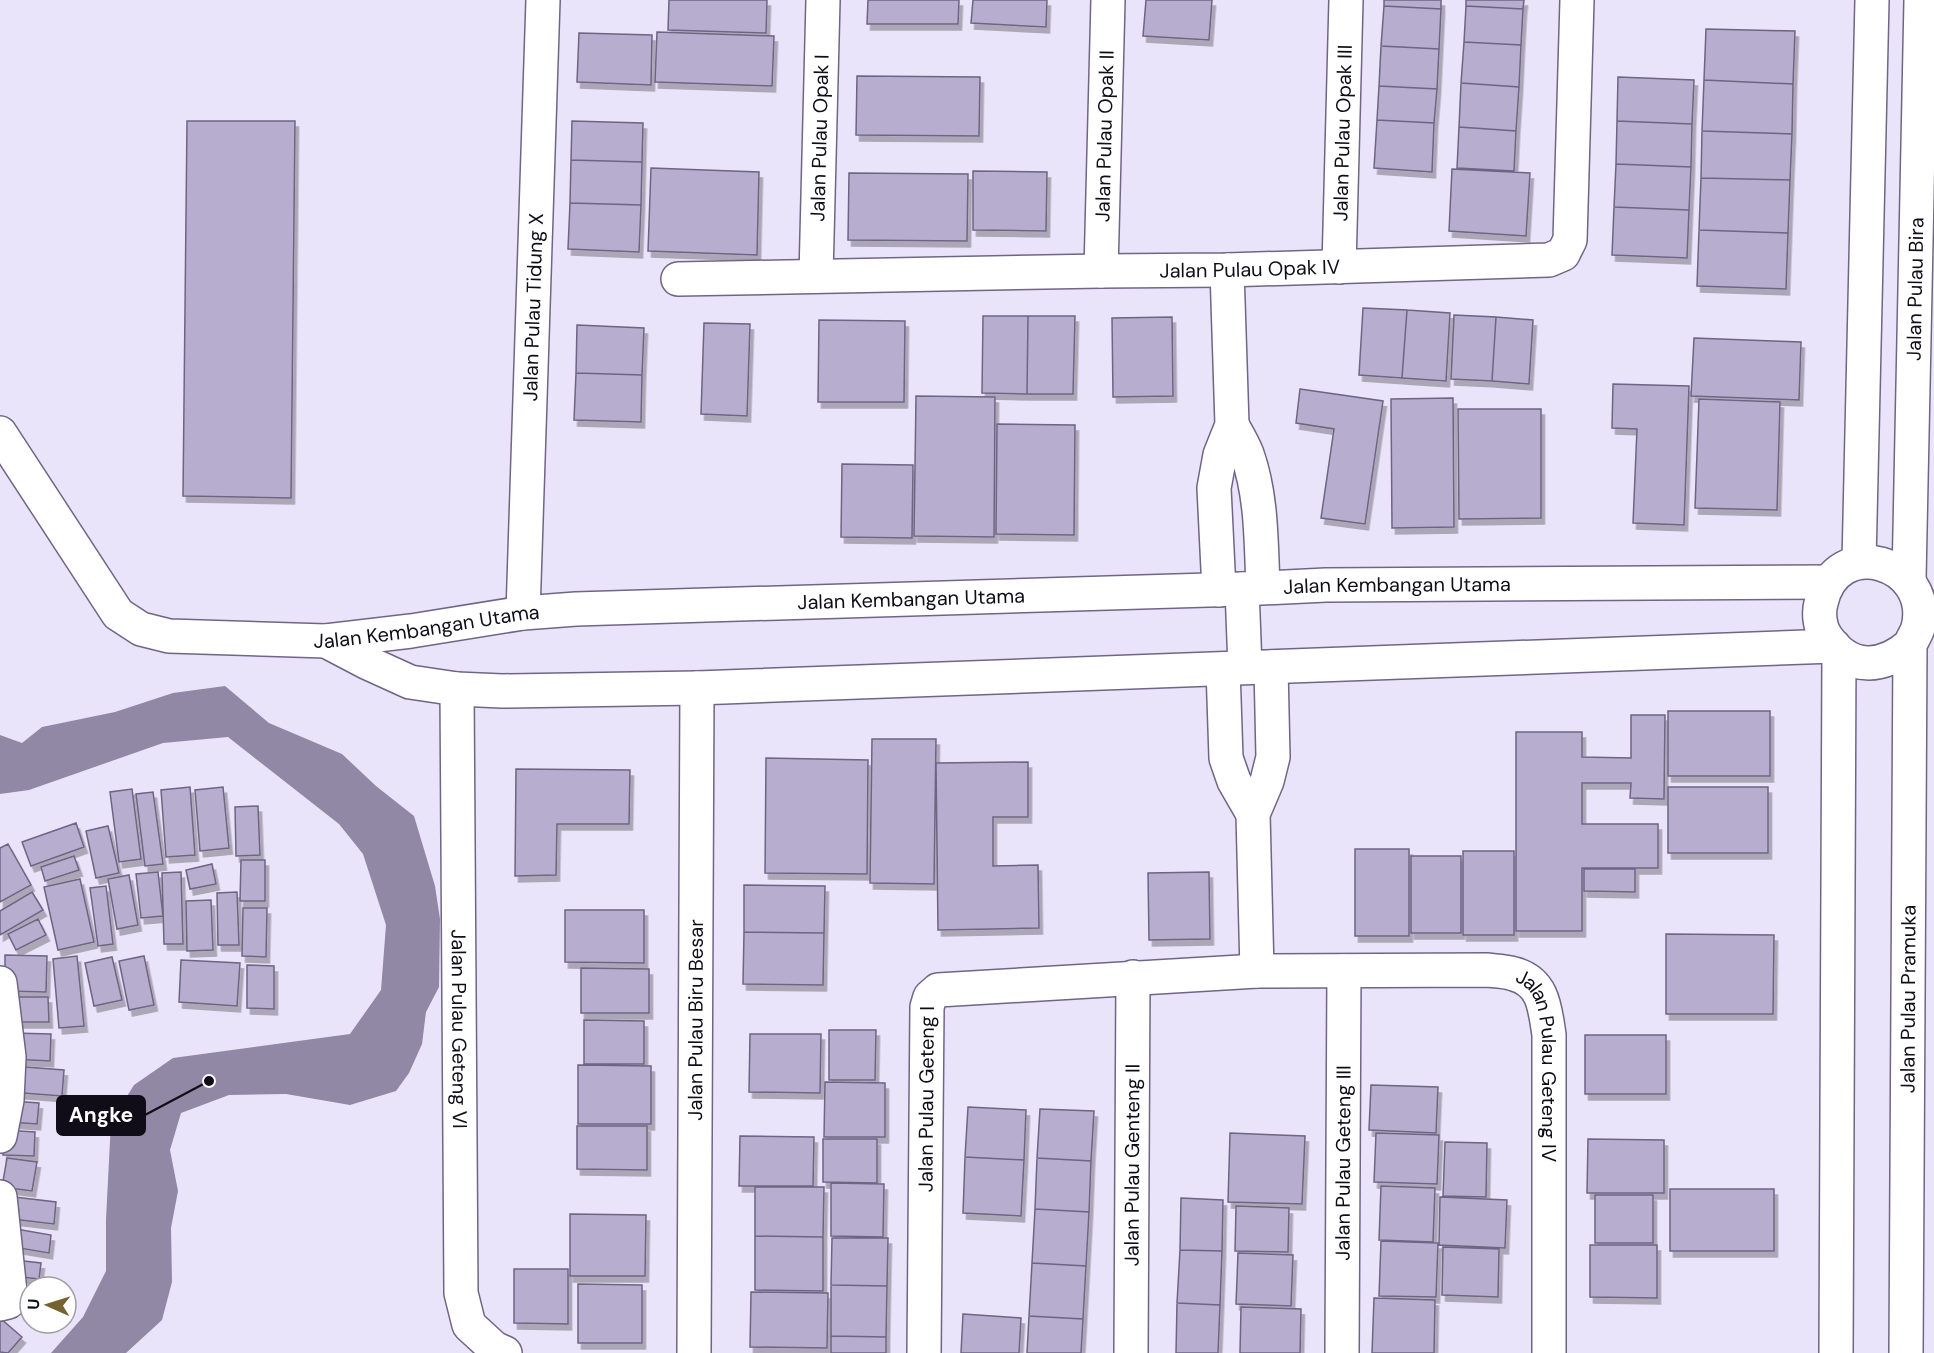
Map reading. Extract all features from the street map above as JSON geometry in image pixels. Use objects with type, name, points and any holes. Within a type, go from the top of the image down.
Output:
[{"type":"street","name":"Jalan Pulau Tidung X","points":[[523,613],[543,0]]},
{"type":"street","name":"Jalan Pulau Opak I","points":[[816,276],[823,0]]},
{"type":"street","name":"Jalan Pulau Opak II","points":[[1101,271],[1108,0]]},
{"type":"street","name":"Jalan Pulau Opak III","points":[[1339,267],[1346,0]]},
{"type":"street","name":"Jalan Pulau Opak IV","points":[[678,279],[1227,270],[1549,260],[1563,254],[1570,240],[1577,0]]},
{"type":"street","points":[[1859,562],[1872,0]]},
{"type":"street","name":"Jalan Pulau Bira","points":[[1919,585],[1925,214],[1921,0]]},
{"type":"street","points":[[1227,270],[1233,424],[1246,453],[1255,484],[1241,589],[1246,668],[1273,757],[1267,781],[1253,814],[1257,971]]},
{"type":"street","points":[[1233,424],[1220,455],[1214,488],[1241,589]]},
{"type":"street","points":[[0,433],[118,614],[141,628],[170,636],[326,641]]},
{"type":"street","points":[[1873,561],[1899,570],[1919,585],[1921,612],[1919,639],[1898,655],[1884,662],[1868,663],[1853,660],[1837,650],[1826,637],[1819,609],[1822,595],[1829,582],[1847,566],[1859,562],[1873,561]]},
{"type":"street","name":"Jalan Kembangan Utama","points":[[326,641],[411,631],[523,613],[576,609],[1326,585],[1829,582]]},
{"type":"street","points":[[410,682],[403,670],[401,656],[404,643],[411,631]]},
{"type":"street","name":"Jalan Pulau Pramuka","points":[[1906,1353],[1919,639]]},
{"type":"street","name":"Jalan Kembangan Utama","points":[[326,641],[410,682],[457,689],[502,691],[697,688],[1837,650]]},
{"type":"street","points":[[1836,1353],[1837,650]]},
{"type":"street","points":[[1246,668],[1227,758],[1234,781],[1253,814]]},
{"type":"street","name":"Jalan Pulau Biru Besar","points":[[694,1353],[697,688]]},
{"type":"street","name":"Jalan Pulau Geteng VI","points":[[457,689],[461,1293],[470,1325],[494,1348],[505,1353]]},
{"type":"street","name":"Jalan Pulau Geteng IV","points":[[1257,971],[1486,970],[1515,974],[1536,986],[1545,1008],[1549,1035],[1550,1353]]},
{"type":"street","name":"Jalan Pulau Geteng I","points":[[924,1353],[927,1007],[930,997],[938,990],[1257,971]]},
{"type":"street","name":"Jalan Pulau Geteng III","points":[[1342,1353],[1344,971]]},
{"type":"street","name":"Jalan Pulau Genteng II","points":[[1131,1353],[1133,977]]},
{"type":"street","points":[[0,983],[9,1057],[7,1100],[0,1136]]},
{"type":"street","points":[[0,1197],[10,1292],[8,1302],[0,1304]]},
{"type":"shaded area","points":[[225,686],[269,723],[342,754],[376,786],[414,816],[435,886],[440,919],[439,987],[426,1012],[422,1044],[409,1073],[396,1091],[350,1105],[286,1094],[229,1095],[181,1113],[170,1150],[178,1191],[171,1228],[172,1282],[162,1320],[126,1353],[51,1353],[67,1335],[78,1335],[78,1323],[106,1271],[111,1122],[134,1085],[173,1058],[350,1034],[381,990],[386,925],[363,854],[339,824],[228,737],[163,743],[29,790],[0,794],[0,735],[22,743],[42,727],[115,712],[173,693]]},
{"type":"building","points":[[669,0],[767,0],[766,33],[668,30]]},
{"type":"building","points":[[868,0],[959,0],[958,24],[867,24]]},
{"type":"building","points":[[973,0],[1047,0],[1046,27],[971,23]]},
{"type":"building","points":[[1146,0],[1212,0],[1209,40],[1143,36]]},
{"type":"building","points":[[1384,0],[1441,0],[1441,9],[1384,6]]},
{"type":"building","points":[[1466,0],[1524,0],[1523,9],[1466,6]]},
{"type":"building","points":[[1384,6],[1441,9],[1439,49],[1381,46]]},
{"type":"building","points":[[1466,6],[1523,9],[1521,45],[1464,42]]},
{"type":"building","points":[[1706,29],[1795,31],[1793,84],[1704,80]]},
{"type":"building","points":[[657,32],[774,36],[772,86],[655,82]]},
{"type":"building","points":[[579,33],[652,35],[651,85],[577,82]]},
{"type":"building","points":[[1464,42],[1521,45],[1519,87],[1461,83]]},
{"type":"building","points":[[1381,46],[1439,49],[1437,89],[1379,86]]},
{"type":"building","points":[[857,76],[980,77],[979,136],[856,135]]},
{"type":"building","points":[[1618,77],[1694,80],[1692,124],[1617,121]]},
{"type":"building","points":[[1704,80],[1793,84],[1792,134],[1702,131]]},
{"type":"building","points":[[1461,83],[1519,87],[1516,131],[1459,127]]},
{"type":"building","points":[[1379,86],[1437,89],[1434,123],[1377,120]]},
{"type":"building","points":[[1377,120],[1434,123],[1432,172],[1374,168]]},
{"type":"building","points":[[187,121],[295,121],[291,498],[183,496]]},
{"type":"building","points":[[572,121],[643,123],[642,162],[571,160]]},
{"type":"building","points":[[1617,121],[1692,124],[1691,167],[1616,164]]},
{"type":"building","points":[[1459,127],[1516,131],[1514,171],[1457,168]]},
{"type":"building","points":[[1702,131],[1792,134],[1790,180],[1701,178]]},
{"type":"building","points":[[571,160],[642,162],[641,205],[570,203]]},
{"type":"building","points":[[1616,164],[1691,167],[1689,210],[1614,207]]},
{"type":"building","points":[[651,168],[759,172],[757,255],[648,251]]},
{"type":"building","points":[[1452,169],[1530,173],[1526,236],[1449,231]]},
{"type":"building","points":[[973,171],[1047,172],[1046,231],[973,230]]},
{"type":"building","points":[[849,173],[968,174],[967,241],[848,240]]},
{"type":"building","points":[[1701,178],[1790,180],[1788,233],[1699,230]]},
{"type":"building","points":[[570,203],[641,205],[639,252],[568,249]]},
{"type":"building","points":[[1614,207],[1689,210],[1687,258],[1612,255]]},
{"type":"building","points":[[1699,230],[1788,233],[1786,289],[1697,286]]},
{"type":"building","points":[[1363,308],[1407,310],[1402,378],[1359,375]]},
{"type":"building","points":[[1407,310],[1450,313],[1446,381],[1402,378]]},
{"type":"building","points":[[1454,315],[1496,317],[1492,381],[1451,379]]},
{"type":"building","points":[[983,316],[1028,316],[1027,394],[982,393]]},
{"type":"building","points":[[1028,316],[1075,316],[1073,394],[1027,394]]},
{"type":"building","points":[[1172,317],[1173,396],[1113,397],[1112,318]]},
{"type":"building","points":[[1496,317],[1533,320],[1529,384],[1492,381]]},
{"type":"building","points":[[819,320],[905,321],[904,402],[818,402]]},
{"type":"building","points":[[704,323],[750,324],[747,416],[701,414]]},
{"type":"building","points":[[577,325],[644,328],[642,375],[576,373]]},
{"type":"building","points":[[1694,338],[1801,342],[1799,400],[1691,396]]},
{"type":"building","points":[[576,373],[642,375],[641,422],[574,420]]},
{"type":"building","points":[[1613,384],[1689,386],[1684,525],[1633,523],[1637,429],[1612,428]]},
{"type":"building","points":[[1300,389],[1383,401],[1365,524],[1321,518],[1334,429],[1296,423]]},
{"type":"building","points":[[916,396],[995,397],[994,537],[914,536]]},
{"type":"building","points":[[1453,398],[1454,527],[1392,528],[1391,399]]},
{"type":"building","points":[[1699,399],[1780,402],[1777,510],[1695,508]]},
{"type":"building","points":[[1458,409],[1541,409],[1541,518],[1459,519]]},
{"type":"building","points":[[997,424],[1075,425],[1074,535],[996,534]]},
{"type":"building","points":[[842,464],[913,465],[912,538],[841,537]]},
{"type":"building","points":[[1668,711],[1770,711],[1770,776],[1668,776]]},
{"type":"building","points":[[1631,715],[1665,715],[1664,799],[1630,798],[1631,783],[1582,783],[1582,824],[1658,824],[1658,868],[1582,868],[1582,931],[1516,931],[1516,732],[1582,732],[1582,757],[1631,758]]},
{"type":"building","points":[[872,739],[936,739],[934,884],[870,883]]},
{"type":"building","points":[[766,758],[868,760],[867,874],[765,873]]},
{"type":"building","points":[[1028,762],[1028,817],[993,817],[993,866],[1038,865],[1039,928],[938,930],[936,763]]},
{"type":"building","points":[[516,769],[630,770],[629,824],[557,824],[556,875],[515,876]]},
{"type":"building","points":[[190,787],[195,855],[166,857],[161,790]]},
{"type":"building","points":[[223,787],[229,848],[200,851],[195,790]]},
{"type":"building","points":[[1668,787],[1768,787],[1768,853],[1668,853]]},
{"type":"building","points":[[132,789],[141,859],[119,862],[110,792]]},
{"type":"building","points":[[153,792],[163,864],[145,866],[136,794]]},
{"type":"building","points":[[258,806],[260,855],[236,856],[235,807]]},
{"type":"building","points":[[76,823],[84,847],[31,866],[22,842]]},
{"type":"building","points":[[108,826],[119,873],[96,878],[86,831]]},
{"type":"building","points":[[8,844],[31,885],[0,902],[0,848]]},
{"type":"building","points":[[1355,849],[1409,849],[1409,936],[1355,936]]},
{"type":"building","points":[[1463,851],[1514,851],[1514,935],[1463,935]]},
{"type":"building","points":[[74,856],[79,870],[45,881],[41,867]]},
{"type":"building","points":[[1411,856],[1461,856],[1461,933],[1411,933]]},
{"type":"building","points":[[241,860],[265,860],[265,901],[240,901]]},
{"type":"building","points":[[212,864],[216,884],[190,889],[186,870]]},
{"type":"building","points":[[1584,869],[1635,869],[1635,892],[1584,891]]},
{"type":"building","points":[[158,872],[163,916],[141,918],[136,874]]},
{"type":"building","points":[[181,872],[183,944],[164,944],[162,873]]},
{"type":"building","points":[[1209,872],[1210,939],[1149,940],[1148,873]]},
{"type":"building","points":[[129,875],[138,925],[117,929],[108,879]]},
{"type":"building","points":[[80,879],[94,942],[58,950],[44,887]]},
{"type":"building","points":[[744,885],[825,886],[824,933],[744,932]]},
{"type":"building","points":[[106,886],[113,944],[98,946],[90,888]]},
{"type":"building","points":[[32,892],[43,910],[0,935],[0,911]]},
{"type":"building","points":[[237,892],[239,945],[218,945],[217,893]]},
{"type":"building","points":[[211,900],[213,950],[187,951],[186,901]]},
{"type":"building","points":[[243,908],[267,908],[266,957],[242,956]]},
{"type":"building","points":[[565,910],[644,910],[644,963],[565,962]]},
{"type":"building","points":[[38,919],[46,935],[16,950],[8,934]]},
{"type":"building","points":[[744,932],[824,933],[823,985],[743,984]]},
{"type":"building","points":[[1666,934],[1774,935],[1773,1014],[1666,1014]]},
{"type":"building","points":[[5,955],[47,956],[46,992],[5,991]]},
{"type":"building","points":[[77,956],[84,1026],[59,1028],[53,959]]},
{"type":"building","points":[[144,956],[154,1005],[129,1010],[119,961]]},
{"type":"building","points":[[112,957],[122,1000],[94,1006],[85,963]]},
{"type":"building","points":[[181,960],[240,963],[237,1006],[179,1002]]},
{"type":"building","points":[[247,965],[274,966],[274,1009],[247,1008]]},
{"type":"building","points":[[581,968],[649,969],[649,1013],[581,1013]]},
{"type":"building","points":[[9,997],[48,997],[49,1022],[10,1022]]},
{"type":"building","points":[[584,1020],[644,1021],[644,1064],[584,1064]]},
{"type":"building","points":[[829,1030],[876,1030],[875,1080],[829,1080]]},
{"type":"building","points":[[12,1033],[51,1034],[50,1061],[11,1059]]},
{"type":"building","points":[[750,1034],[821,1034],[820,1093],[749,1092]]},
{"type":"building","points":[[1585,1035],[1666,1035],[1666,1094],[1585,1094]]},
{"type":"building","points":[[578,1065],[651,1066],[651,1124],[578,1124]]},
{"type":"building","points":[[13,1066],[64,1070],[62,1096],[10,1092]]},
{"type":"building","points":[[825,1082],[885,1083],[885,1137],[824,1137]]},
{"type":"building","points":[[1371,1085],[1438,1087],[1436,1133],[1369,1130]]},
{"type":"building","points":[[12,1101],[39,1103],[37,1124],[10,1122]]},
{"type":"building","points":[[968,1107],[1026,1110],[1024,1160],[965,1157]]},
{"type":"building","points":[[1040,1109],[1094,1111],[1091,1161],[1037,1158]]},
{"type":"building","points":[[577,1126],[647,1126],[647,1170],[577,1169]]},
{"type":"building","points":[[4,1130],[35,1132],[34,1156],[3,1155]]},
{"type":"building","points":[[1230,1133],[1305,1136],[1302,1204],[1228,1202]]},
{"type":"building","points":[[1376,1133],[1439,1135],[1437,1184],[1374,1182]]},
{"type":"building","points":[[740,1136],[814,1137],[813,1186],[739,1186]]},
{"type":"building","points":[[823,1139],[877,1139],[877,1183],[823,1182]]},
{"type":"building","points":[[1588,1139],[1664,1140],[1664,1193],[1587,1193]]},
{"type":"building","points":[[1445,1142],[1487,1143],[1486,1197],[1443,1196]]},
{"type":"building","points":[[965,1157],[1024,1160],[1021,1216],[963,1213]]},
{"type":"building","points":[[7,1158],[37,1162],[32,1191],[2,1187]]},
{"type":"building","points":[[1037,1158],[1091,1161],[1089,1212],[1035,1209]]},
{"type":"building","points":[[831,1183],[884,1184],[883,1237],[831,1236]]},
{"type":"building","points":[[1381,1186],[1435,1188],[1433,1242],[1379,1240]]},
{"type":"building","points":[[755,1187],[824,1187],[823,1237],[755,1236]]},
{"type":"building","points":[[1670,1189],[1774,1189],[1774,1251],[1670,1251]]},
{"type":"building","points":[[1595,1195],[1653,1195],[1653,1243],[1595,1243]]},
{"type":"building","points":[[6,1196],[56,1202],[54,1224],[4,1218]]},
{"type":"building","points":[[1440,1197],[1507,1200],[1505,1248],[1439,1245]]},
{"type":"building","points":[[1181,1198],[1223,1200],[1222,1251],[1180,1250]]},
{"type":"building","points":[[1236,1206],[1289,1208],[1288,1252],[1235,1251]]},
{"type":"building","points":[[1035,1209],[1089,1212],[1086,1266],[1032,1263]]},
{"type":"building","points":[[570,1214],[646,1215],[645,1276],[570,1276]]},
{"type":"building","points":[[16,1229],[51,1235],[49,1253],[13,1247]]},
{"type":"building","points":[[755,1236],[823,1237],[823,1291],[755,1290]]},
{"type":"building","points":[[832,1238],[888,1238],[887,1286],[831,1285]]},
{"type":"building","points":[[1381,1241],[1438,1243],[1436,1297],[1379,1296]]},
{"type":"building","points":[[1590,1245],[1657,1245],[1657,1298],[1590,1297]]},
{"type":"building","points":[[1443,1247],[1499,1249],[1498,1297],[1442,1295]]},
{"type":"building","points":[[1180,1250],[1222,1251],[1220,1305],[1177,1303]]},
{"type":"building","points":[[1238,1253],[1293,1255],[1291,1306],[1236,1304]]},
{"type":"building","points":[[15,1260],[41,1263],[40,1275],[13,1276]]},
{"type":"building","points":[[1032,1263],[1086,1266],[1083,1319],[1029,1316]]},
{"type":"building","points":[[514,1269],[568,1269],[568,1324],[514,1323]]},
{"type":"building","points":[[578,1284],[642,1285],[642,1343],[578,1343]]},
{"type":"building","points":[[831,1285],[887,1286],[886,1337],[831,1336]]},
{"type":"building","points":[[751,1292],[828,1293],[827,1348],[750,1347]]},
{"type":"building","points":[[1374,1298],[1435,1300],[1434,1353],[1372,1353]]},
{"type":"building","points":[[1177,1303],[1220,1305],[1218,1353],[1176,1353]]},
{"type":"building","points":[[1241,1307],[1301,1309],[1300,1353],[1240,1353]]},
{"type":"building","points":[[963,1314],[1021,1318],[1019,1353],[961,1353]]},
{"type":"building","points":[[1029,1316],[1083,1319],[1081,1353],[1027,1353]]},
{"type":"building","points":[[0,1318],[22,1337],[8,1353],[0,1352]]},
{"type":"building","points":[[831,1336],[886,1337],[886,1353],[831,1353]]},
{"type":"place","name":"Angke","points":[[209,1081]]}]
